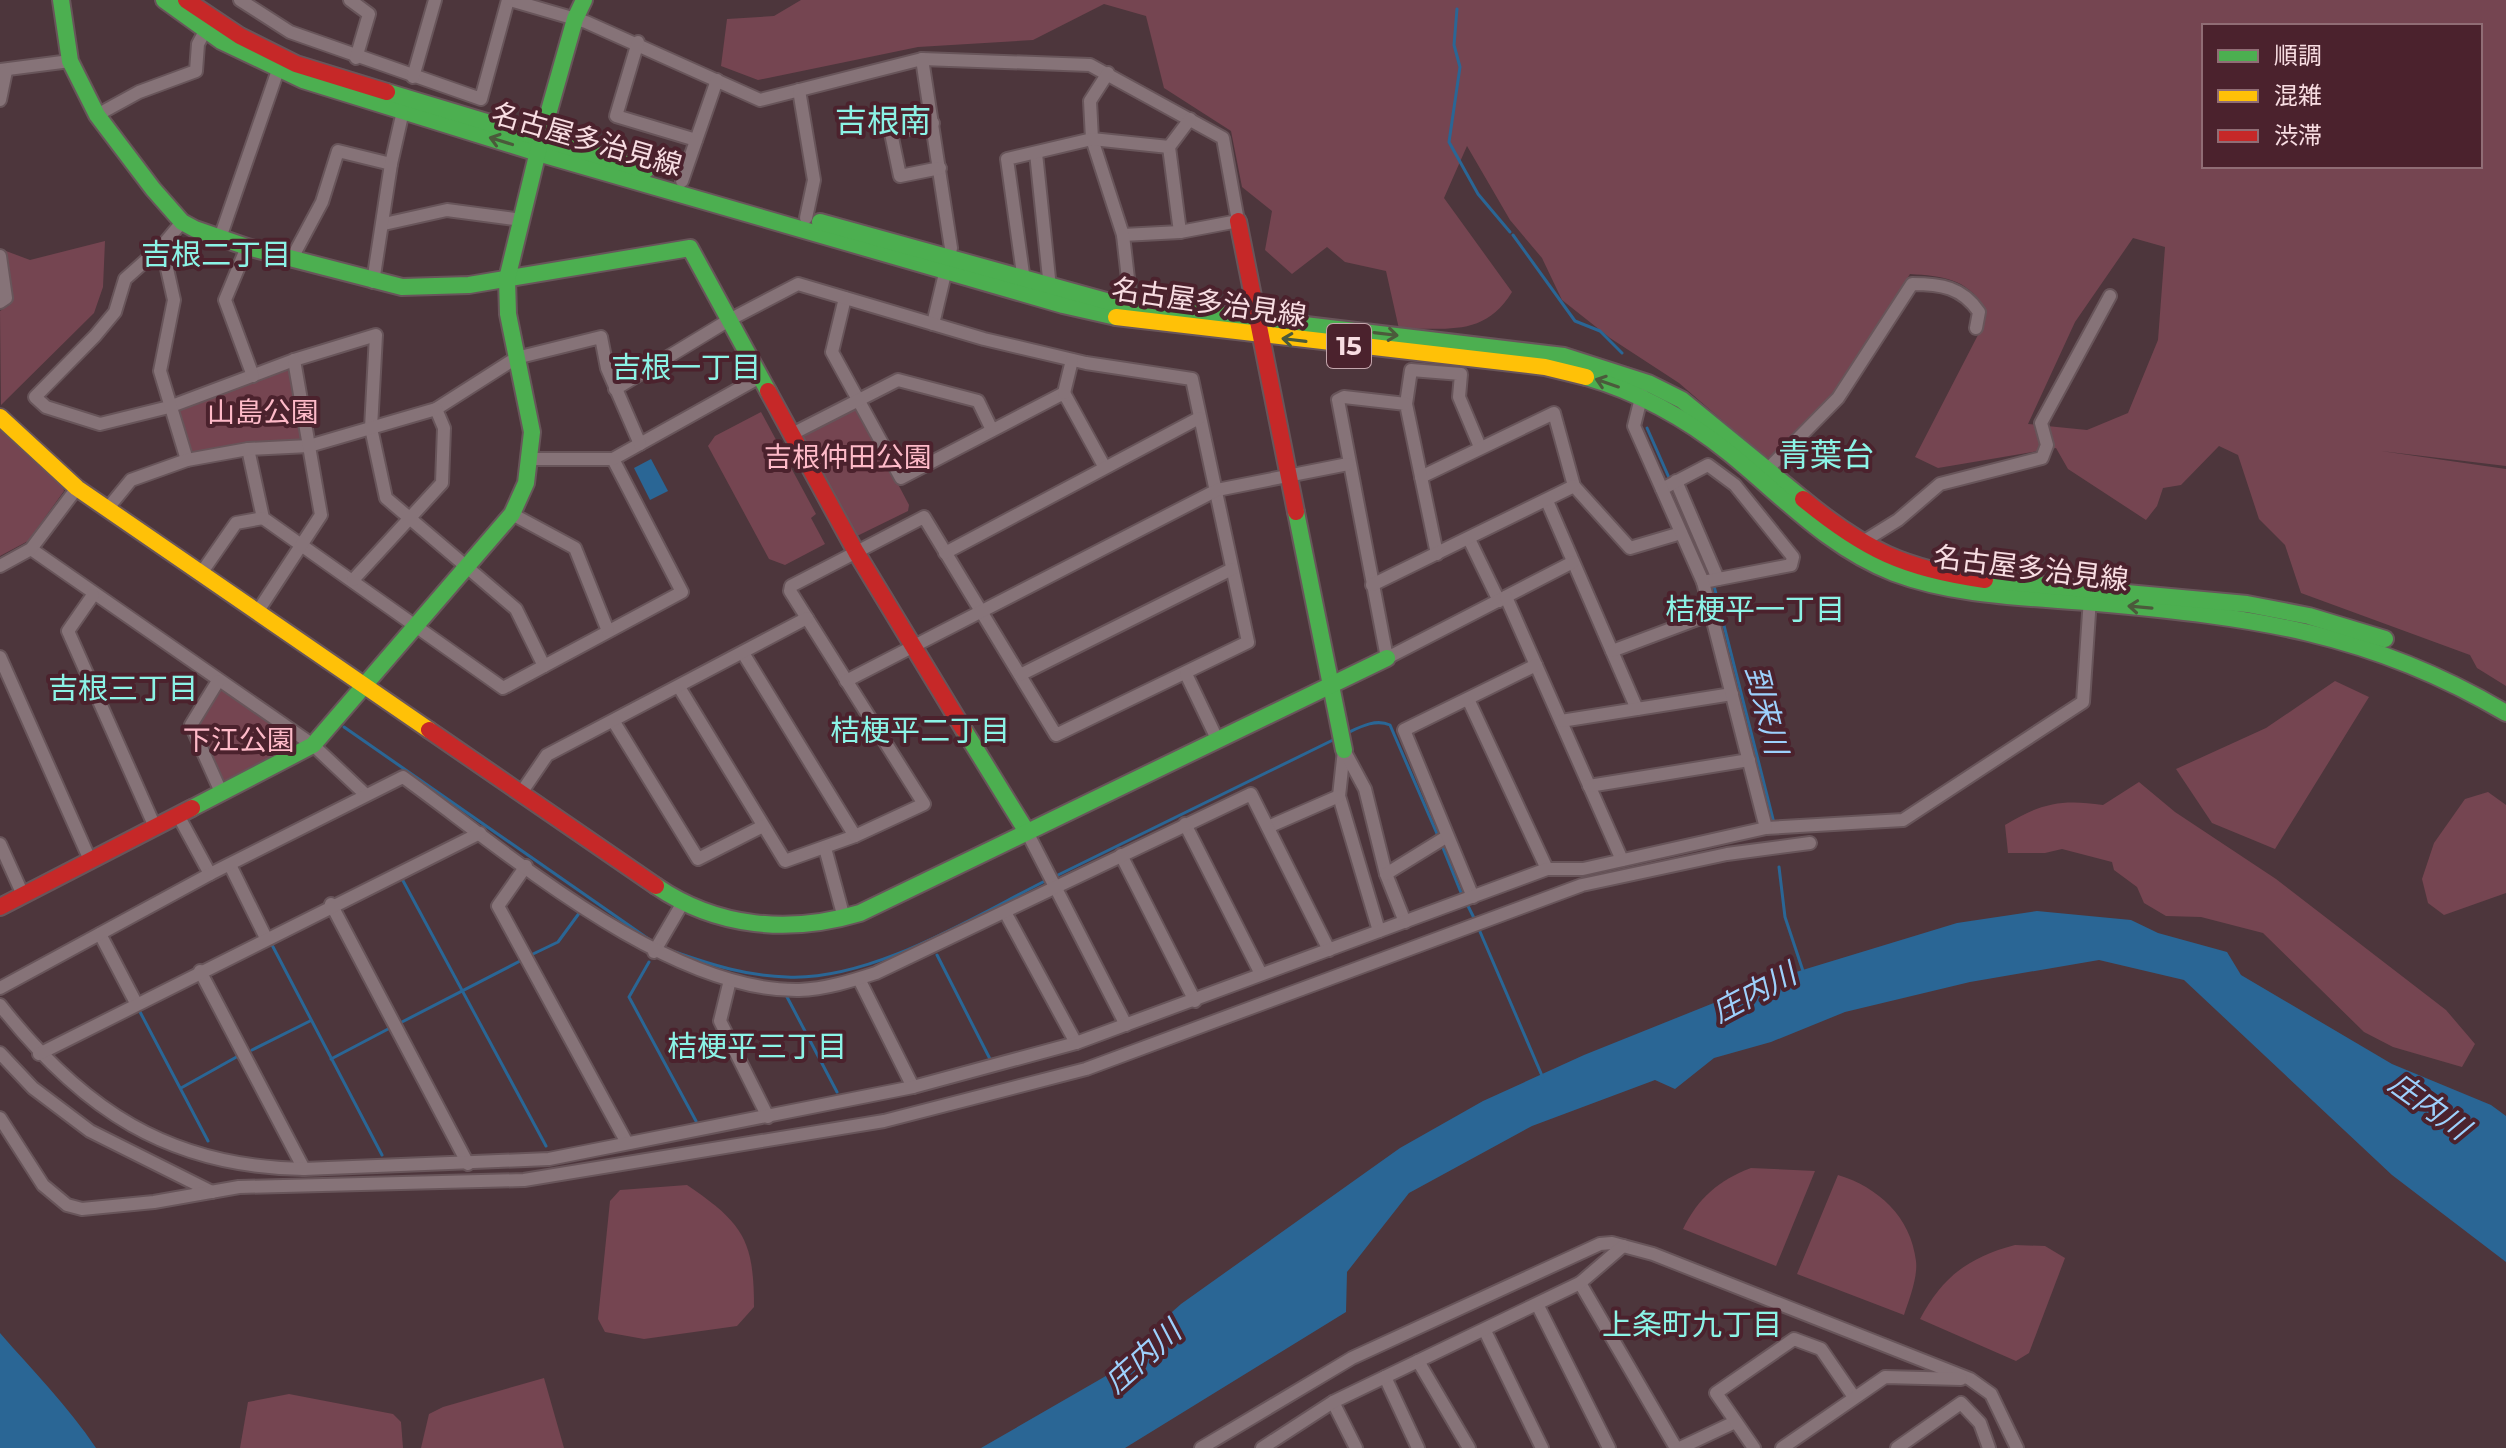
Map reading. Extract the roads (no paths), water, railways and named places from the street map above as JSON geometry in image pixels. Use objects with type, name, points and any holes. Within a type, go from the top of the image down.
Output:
[{"type":"street","points":[[61,0],[70,61],[97,115],[119,148],[182,222],[220,238],[373,282],[437,288],[690,248],[856,552],[1027,832],[1126,1025]]},
{"type":"street","name":"名古屋多治見線","points":[[164,0],[205,31],[278,70],[403,111],[682,181],[1106,316],[1261,328]]},
{"type":"street","name":"名古屋多治見線","points":[[186,0],[240,36],[296,64],[540,146],[948,266],[1131,305],[1261,328],[1545,367],[1682,400],[1861,543],[1898,561],[1942,574],[2310,629],[2410,662],[2506,713]]},
{"type":"street","points":[[240,0],[290,32],[356,58],[481,99],[509,0],[638,42],[760,100],[922,59],[1090,65],[1223,138],[1342,741],[1339,796],[1379,931]]},
{"type":"street","points":[[350,0],[369,14],[356,58]]},
{"type":"street","points":[[413,77],[435,0]]},
{"type":"street","points":[[0,907],[313,745],[512,514],[531,459],[532,432],[508,314],[507,279],[575,19],[584,0]]},
{"type":"street","points":[[97,115],[139,92],[196,71],[198,44],[205,31]]},
{"type":"street","points":[[638,42],[616,116],[696,140]]},
{"type":"street","points":[[922,59],[940,168],[948,266],[933,324]]},
{"type":"street","points":[[0,100],[3,71],[70,61]]},
{"type":"street","points":[[220,238],[278,70]]},
{"type":"street","points":[[1108,73],[1090,101],[1092,139],[1123,235],[1131,305]]},
{"type":"street","points":[[682,181],[717,80]]},
{"type":"street","points":[[799,90],[814,180],[806,218]]},
{"type":"street","points":[[373,282],[391,164],[403,111]]},
{"type":"street","points":[[1180,232],[1169,147],[1190,119]]},
{"type":"street","points":[[933,123],[891,133],[900,176],[940,168]]},
{"type":"street","points":[[1024,281],[1007,159],[1092,139],[1169,147]]},
{"type":"street","points":[[292,258],[322,202],[338,151],[391,164]]},
{"type":"street","points":[[1036,153],[1050,288]]},
{"type":"street","points":[[384,224],[447,210],[522,220]]},
{"type":"street","points":[[1123,235],[1180,232],[1238,221]]},
{"type":"street","points":[[182,222],[162,246],[125,279],[115,312],[35,397],[46,407],[100,424],[169,407],[294,360],[376,335],[371,428],[386,498],[516,609],[544,666]]},
{"type":"street","points":[[162,246],[174,300],[160,371],[187,460]]},
{"type":"street","points":[[247,247],[225,300],[253,376]]},
{"type":"street","points":[[0,256],[6,298],[0,302]]},
{"type":"street","points":[[615,389],[729,320],[798,284],[933,324],[1072,360],[1192,379],[1248,642],[1056,735],[924,517],[791,586],[790,591],[924,804],[855,836],[785,861],[679,687]]},
{"type":"street","points":[[1767,470],[1838,398],[1912,284],[1940,284],[1968,295],[1979,312],[1976,328]]},
{"type":"street","points":[[1861,543],[1898,520],[1940,484],[2042,458],[2047,445],[2041,423],[2110,296]]},
{"type":"street","points":[[845,298],[832,352],[901,478],[1064,393]]},
{"type":"street","points":[[108,508],[131,480],[187,460],[248,449],[309,446],[436,409],[516,358],[601,337],[615,389],[640,444]]},
{"type":"street","points":[[258,611],[303,547],[321,515],[294,360]]},
{"type":"street","points":[[1072,360],[1064,393],[1104,466]]},
{"type":"street","points":[[1437,554],[1406,404],[1411,370],[1461,374],[1459,397],[1480,447]]},
{"type":"street","points":[[531,459],[613,459],[760,377]]},
{"type":"street","points":[[792,434],[898,380],[978,401],[992,430]]},
{"type":"street","points":[[1644,390],[1634,426],[1670,484],[1711,580],[1711,614],[1766,828]]},
{"type":"street","name":"名古屋多治見線","points":[[1644,390],[1697,428],[1842,547],[1892,572],[1928,584],[1981,593],[2247,604],[2309,616],[2414,651],[2506,698]]},
{"type":"street","points":[[1387,658],[1338,400],[1344,397],[1406,404]]},
{"type":"street","points":[[353,580],[412,520],[442,483],[444,428],[436,409]]},
{"type":"street","points":[[1421,477],[1554,413],[1574,486],[1630,548],[1681,533]]},
{"type":"street","points":[[0,417],[77,488],[682,904],[732,922],[760,927],[789,929],[844,918],[1332,687],[1573,562]]},
{"type":"street","points":[[945,553],[1199,418]]},
{"type":"street","points":[[248,449],[263,518],[503,688],[682,592],[613,459]]},
{"type":"street","points":[[846,681],[1217,490],[1348,464]]},
{"type":"street","points":[[1670,484],[1708,465],[1735,485],[1793,557],[1791,565],[1711,580]]},
{"type":"street","points":[[1670,484],[1681,533],[1711,580]]},
{"type":"street","points":[[1372,585],[1574,486]]},
{"type":"street","points":[[0,566],[31,549],[77,488]]},
{"type":"street","points":[[1547,501],[1637,709]]},
{"type":"street","points":[[512,514],[575,548],[608,631]]},
{"type":"street","points":[[202,572],[236,523],[263,518]]},
{"type":"street","points":[[1469,539],[1536,665],[1622,860]]},
{"type":"street","points":[[31,549],[313,745],[366,795]]},
{"type":"street","points":[[1020,675],[1232,569]]},
{"type":"street","points":[[93,595],[68,631],[155,827]]},
{"type":"street","points":[[0,1005],[39,1054],[78,1091],[118,1119],[219,1159],[264,1168],[468,1164],[549,1159],[768,1117],[913,1087],[1076,1043],[1547,869],[1583,869],[1766,828],[1903,820],[2083,702],[2090,596]]},
{"type":"street","points":[[1612,651],[1711,614]]},
{"type":"street","points":[[521,793],[547,755],[807,618]]},
{"type":"street","points":[[743,653],[855,836]]},
{"type":"street","points":[[0,657],[90,860]]},
{"type":"street","points":[[1468,899],[1442,840],[1404,730],[1536,665]]},
{"type":"street","points":[[1186,674],[1218,741]]},
{"type":"street","points":[[218,681],[191,725],[221,792]]},
{"type":"street","points":[[1561,721],[1732,694]]},
{"type":"street","points":[[1468,699],[1547,869]]},
{"type":"street","points":[[614,722],[698,859],[763,826]]},
{"type":"street","points":[[1342,741],[1365,789],[1386,874],[1405,922]]},
{"type":"street","points":[[1589,786],[1749,760]]},
{"type":"street","points":[[0,988],[210,874],[403,777],[526,866],[657,948],[730,980],[797,990],[859,979],[932,949],[1251,794],[1329,950]]},
{"type":"street","points":[[1268,827],[1339,796]]},
{"type":"street","points":[[178,815],[210,874]]},
{"type":"street","points":[[1185,824],[1261,974]]},
{"type":"street","points":[[39,1054],[331,904],[480,833]]},
{"type":"street","points":[[1386,874],[1442,840]]},
{"type":"street","points":[[0,1118],[43,1185],[67,1205],[82,1209],[239,1187],[467,1184],[524,1180],[884,1121],[1086,1069],[1582,885],[1752,850],[1810,843]]},
{"type":"street","points":[[0,844],[23,895]]},
{"type":"street","points":[[825,848],[844,918]]},
{"type":"street","points":[[1121,855],[1195,1001]]},
{"type":"street","points":[[230,865],[266,938]]},
{"type":"street","points":[[526,866],[498,906],[627,1143]]},
{"type":"street","points":[[331,904],[468,1164]]},
{"type":"street","points":[[657,948],[682,904]]},
{"type":"street","points":[[1005,912],[1076,1043]]},
{"type":"street","points":[[100,934],[136,1003]]},
{"type":"street","points":[[200,971],[304,1169]]},
{"type":"street","points":[[859,979],[913,1087]]},
{"type":"street","points":[[730,980],[720,1021],[768,1117]]},
{"type":"street","points":[[0,1053],[33,1088],[90,1131],[212,1192]]},
{"type":"street","points":[[1201,1448],[1352,1358],[1600,1244],[1653,1254],[1970,1379],[1991,1394],[2017,1448]]},
{"type":"street","points":[[1262,1448],[1280,1443],[1333,1402],[1538,1306],[1580,1283],[1623,1246]]},
{"type":"street","points":[[1580,1283],[1678,1448],[1735,1422]]},
{"type":"street","points":[[1538,1306],[1609,1448]]},
{"type":"street","points":[[1485,1331],[1542,1448]]},
{"type":"street","points":[[1754,1448],[1716,1393],[1794,1339],[1821,1349],[1854,1397]]},
{"type":"street","points":[[1418,1361],[1469,1448]]},
{"type":"street","points":[[1385,1377],[1418,1448]]},
{"type":"street","points":[[1782,1448],[1885,1377],[1970,1379]]},
{"type":"street","points":[[1333,1402],[1356,1448]]},
{"type":"street","points":[[1897,1448],[1961,1403],[1980,1423],[1989,1448]]},
{"type":"water","points":[[651,459],[668,491],[650,500],[634,468]]},
{"type":"water","name":"庄内川","points":[[2037,911],[2131,920],[2158,933],[2227,952],[2241,975],[2392,1064],[2491,1105],[2506,1116],[2506,1262],[2392,1175],[2184,980],[2099,960],[1970,982],[1845,1012],[1771,1042],[1714,1058],[1675,1089],[1655,1080],[1532,1126],[1409,1193],[1347,1272],[1346,1312],[1125,1448],[981,1448],[1118,1369],[1144,1350],[1163,1320],[1181,1304],[1400,1148],[1483,1101],[1584,1055],[1776,978],[1957,923]]},
{"type":"water","points":[[0,1333],[62,1403],[96,1448],[0,1448]]},
{"type":"waterway","points":[[1457,9],[1454,45],[1460,67],[1449,142],[1478,194],[1510,232]]},
{"type":"waterway","points":[[1513,235],[1575,321],[1600,331],[1622,353]]},
{"type":"waterway","name":"到来川","points":[[1647,428],[1670,480]]},
{"type":"waterway","name":"到来川","points":[[1713,582],[1774,823]]},
{"type":"waterway","points":[[1345,734],[1373,723],[1390,725],[1438,836]]},
{"type":"waterway","points":[[344,727],[650,940]]},
{"type":"waterway","points":[[1054,877],[1335,739]]},
{"type":"waterway","points":[[1441,843],[1462,895]]},
{"type":"waterway","name":"到来川","points":[[1779,867],[1785,917],[1803,971]]},
{"type":"waterway","points":[[401,877],[546,1146]]},
{"type":"waterway","points":[[675,952],[744,972],[787,977],[853,969],[921,944],[1047,880]]},
{"type":"waterway","points":[[1466,902],[1475,920]]},
{"type":"waterway","points":[[533,954],[558,942],[580,912]]},
{"type":"waterway","points":[[1478,927],[1543,1078]]},
{"type":"waterway","points":[[271,943],[382,1155]]},
{"type":"waterway","points":[[937,955],[991,1061]]},
{"type":"waterway","points":[[402,1022],[522,960]]},
{"type":"waterway","points":[[649,962],[629,997],[696,1121]]},
{"type":"waterway","points":[[786,995],[837,1092]]},
{"type":"waterway","points":[[139,1010],[208,1141]]},
{"type":"waterway","points":[[252,1050],[310,1021]]},
{"type":"waterway","points":[[331,1059],[390,1028]]},
{"type":"waterway","points":[[181,1088],[240,1055]]},
{"type":"district","name":"吉根南","points":[[883,121]]},
{"type":"district","name":"吉根二丁目","points":[[216,255]]},
{"type":"district","name":"吉根一丁目","points":[[686,368]]},
{"type":"district","name":"青葉台","points":[[1826,455]]},
{"type":"district","name":"桔梗平一丁目","points":[[1755,610]]},
{"type":"district","name":"吉根三丁目","points":[[123,689]]},
{"type":"district","name":"桔梗平二丁目","points":[[920,731]]},
{"type":"district","name":"桔梗平三丁目","points":[[757,1047]]},
{"type":"district","name":"上条町九丁目","points":[[1692,1325]]},
{"type":"park label","name":"山島公園","points":[[263,412]]},
{"type":"park label","name":"吉根仲田公園","points":[[848,457]]},
{"type":"park label","name":"下江公園","points":[[239,740]]}]
